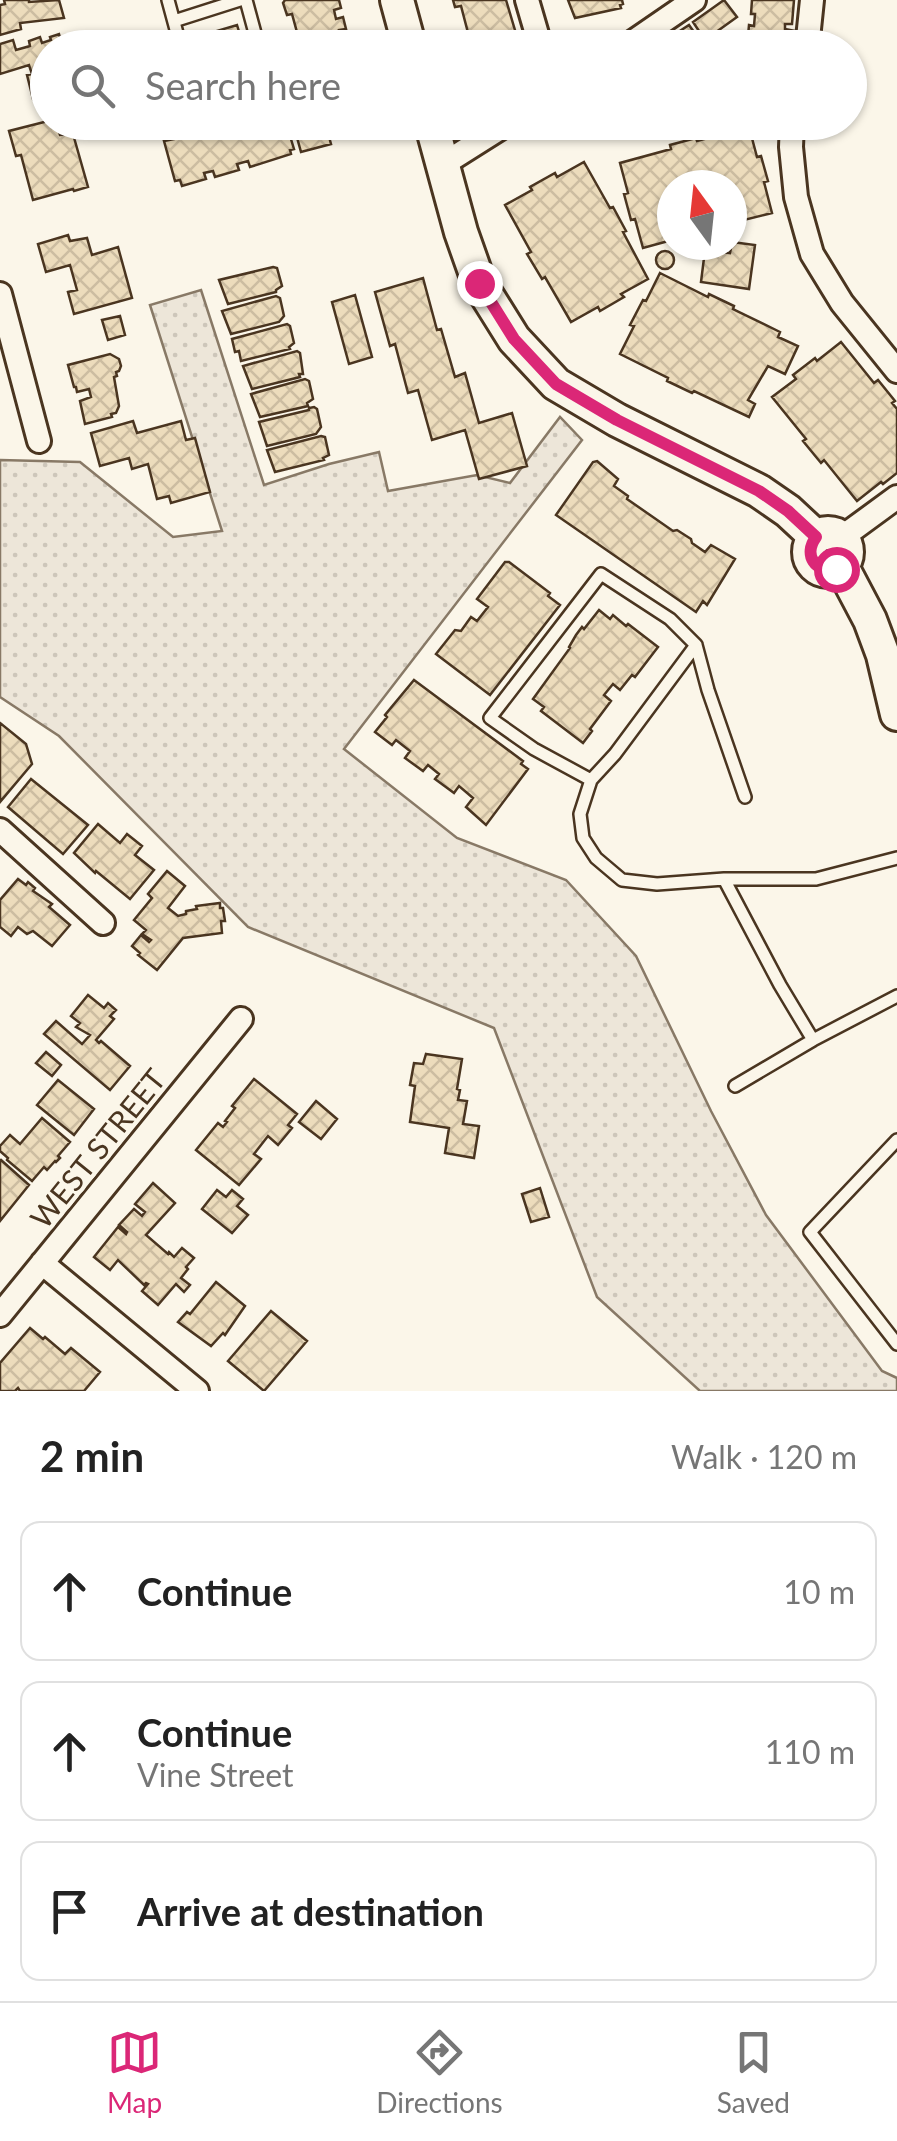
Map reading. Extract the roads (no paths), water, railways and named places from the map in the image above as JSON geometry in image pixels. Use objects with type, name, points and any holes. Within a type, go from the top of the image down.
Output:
[{"type":"street","points":[[397,0],[405,30]]},
{"type":"street","points":[[527,0],[536,30]]},
{"type":"street","points":[[650,30],[694,0]]},
{"type":"street","points":[[809,30],[812,0]]},
{"type":"street","points":[[436,140],[479,283],[514,339],[556,384],[617,420],[759,491],[833,547],[870,620],[897,714]]},
{"type":"street","points":[[442,165],[482,140]]},
{"type":"street","points":[[791,140],[796,197],[812,254],[842,303],[897,371]]},
{"type":"street","points":[[0,294],[39,441]]},
{"type":"street","points":[[833,547],[897,497]]},
{"type":"street","points":[[0,830],[103,923]]},
{"type":"street","name":"WEST STREET","points":[[0,1316],[241,1018]]},
{"type":"street","points":[[42,1263],[197,1391]]},
{"type":"lane","points":[[168,0],[176,30]]},
{"type":"lane","points":[[174,21],[243,0],[252,30]]},
{"type":"lane","points":[[591,780],[534,749],[490,718],[601,574],[670,619],[696,645],[745,797]]},
{"type":"lane","points":[[696,645],[591,780],[580,814],[583,838],[596,858],[622,880],[657,884],[816,878],[897,858]]},
{"type":"lane","points":[[724,879],[813,1040]]},
{"type":"lane","points":[[735,1086],[897,996]]},
{"type":"lane","points":[[897,1140],[810,1232],[897,1344]]}]
